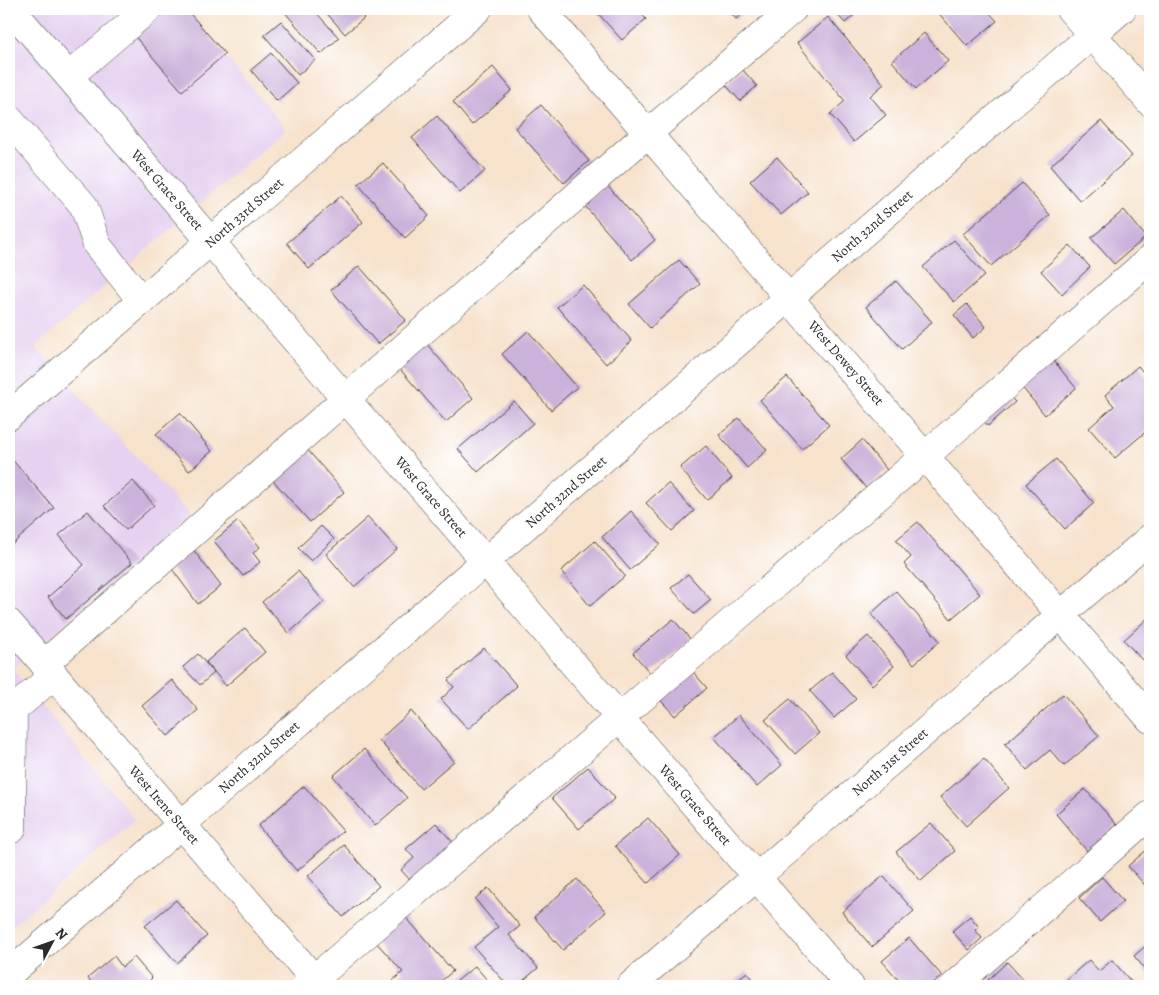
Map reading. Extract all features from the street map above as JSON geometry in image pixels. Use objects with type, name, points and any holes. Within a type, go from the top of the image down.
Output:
[{"type":"street","points":[[69,76],[148,9]]},
{"type":"street","name":"North 33rd Street","points":[[13,404],[142,301],[478,9]]},
{"type":"street","name":"West Dewey Street","points":[[541,9],[1150,719]]},
{"type":"street","points":[[9,829],[12,829],[11,707],[49,670],[346,399],[648,133],[793,9]]},
{"type":"street","points":[[1070,9],[1150,102]]},
{"type":"street","name":"North 32nd Street","points":[[9,974],[1122,9]]},
{"type":"street","name":"West Grace Street","points":[[14,21],[69,76],[850,986]]},
{"type":"street","points":[[9,119],[84,206],[97,245],[142,301]]},
{"type":"street","points":[[313,984],[925,456],[1150,258]]},
{"type":"street","name":"North 31st Street","points":[[630,986],[1150,538]]},
{"type":"street","name":"West Irene Street","points":[[9,623],[181,824],[313,984]]},
{"type":"street","points":[[954,986],[1150,815]]},
{"type":"shaded area","points":[[9,9],[186,9],[286,129],[35,347],[190,515],[13,669],[135,820],[9,929]]},
{"type":"building","points":[[160,9],[186,9],[225,54],[182,91],[132,33]]},
{"type":"building","points":[[282,9],[313,9],[339,38],[321,54]]},
{"type":"building","points":[[323,9],[355,9],[364,18],[345,34]]},
{"type":"building","points":[[594,9],[637,9],[646,19],[622,40]]},
{"type":"building","points":[[727,9],[748,9],[736,19]]},
{"type":"building","points":[[832,9],[861,9],[845,23]]},
{"type":"building","points":[[935,9],[986,9],[997,21],[967,46]]},
{"type":"building","points":[[828,17],[884,84],[870,96],[886,115],[854,142],[830,114],[845,101],[797,43]]},
{"type":"building","points":[[281,21],[315,60],[298,75],[264,35]]},
{"type":"building","points":[[924,33],[948,61],[916,89],[892,61]]},
{"type":"building","points":[[271,53],[297,83],[277,101],[251,70]]},
{"type":"building","points":[[493,67],[512,90],[472,125],[453,102]]},
{"type":"building","points":[[742,69],[757,86],[740,101],[725,84]]},
{"type":"building","points":[[541,105],[589,161],[564,183],[515,128]]},
{"type":"building","points":[[437,116],[485,171],[460,193],[412,138]]},
{"type":"building","points":[[1101,121],[1132,156],[1080,201],[1050,166]]},
{"type":"building","points":[[777,157],[808,192],[781,215],[750,181]]},
{"type":"building","points":[[383,163],[429,216],[405,238],[358,184]]},
{"type":"building","points":[[1022,183],[1050,215],[991,266],[963,234]]},
{"type":"building","points":[[607,185],[655,240],[632,260],[584,205]]},
{"type":"building","points":[[341,196],[363,222],[309,269],[287,243]]},
{"type":"building","points":[[1124,210],[1146,237],[1114,264],[1091,238]]},
{"type":"building","points":[[954,240],[985,275],[954,302],[923,267]]},
{"type":"building","points":[[1070,245],[1090,267],[1062,294],[1041,271]]},
{"type":"building","points":[[679,260],[700,284],[650,328],[629,304]]},
{"type":"building","points":[[359,266],[406,320],[378,344],[331,290]]},
{"type":"building","points":[[896,281],[932,322],[902,349],[866,307]]},
{"type":"building","points":[[583,285],[632,341],[606,364],[557,307]]},
{"type":"building","points":[[967,304],[986,327],[973,338],[954,315]]},
{"type":"building","points":[[528,331],[577,387],[551,410],[502,354]]},
{"type":"building","points":[[426,343],[473,398],[446,422],[398,367]]},
{"type":"building","points":[[1053,360],[1076,388],[1045,415],[1021,386]]},
{"type":"building","points":[[1138,366],[1150,380],[1150,428],[1115,458],[1089,428],[1114,406],[1105,395]]},
{"type":"building","points":[[787,377],[829,425],[802,449],[760,400]]},
{"type":"building","points":[[1003,389],[1015,402],[988,426],[976,413]]},
{"type":"building","points":[[514,401],[533,423],[478,472],[458,449]]},
{"type":"building","points":[[180,413],[212,451],[189,471],[156,434]]},
{"type":"building","points":[[739,418],[767,450],[747,468],[719,435]]},
{"type":"building","points":[[862,440],[887,470],[866,488],[841,459]]},
{"type":"building","points":[[706,446],[732,478],[707,500],[680,468]]},
{"type":"building","points":[[305,447],[344,492],[310,522],[270,477]]},
{"type":"building","points":[[9,456],[54,508],[9,547]]},
{"type":"building","points":[[1056,459],[1094,503],[1065,529],[1026,484]]},
{"type":"building","points":[[133,481],[154,505],[126,530],[104,506]]},
{"type":"building","points":[[668,483],[694,511],[672,531],[646,503]]},
{"type":"building","points":[[88,511],[132,563],[66,619],[48,597],[84,565],[59,535]]},
{"type":"building","points":[[631,511],[660,544],[630,570],[602,537]]},
{"type":"building","points":[[368,517],[397,549],[354,587],[326,554]]},
{"type":"building","points":[[238,521],[260,547],[253,553],[260,562],[243,576],[214,541]]},
{"type":"building","points":[[918,522],[980,594],[951,619],[904,564],[911,557],[896,540]]},
{"type":"building","points":[[321,526],[334,539],[311,561],[298,548]]},
{"type":"building","points":[[595,541],[625,576],[590,606],[561,571]]},
{"type":"building","points":[[192,548],[221,586],[198,604],[169,565]]},
{"type":"building","points":[[298,571],[324,602],[289,633],[262,602]]},
{"type":"building","points":[[688,574],[711,600],[694,614],[671,588]]},
{"type":"building","points":[[896,591],[940,641],[914,664],[871,614]]},
{"type":"building","points":[[1150,616],[1150,652],[1142,660],[1124,640]]},
{"type":"building","points":[[673,619],[691,640],[651,674],[633,653]]},
{"type":"building","points":[[245,628],[265,652],[226,686],[206,662]]},
{"type":"building","points":[[868,636],[894,666],[872,685],[846,655]]},
{"type":"building","points":[[484,648],[517,686],[468,729],[441,699],[454,687],[448,680]]},
{"type":"building","points":[[198,654],[214,673],[200,685],[183,667]]},
{"type":"building","points":[[687,665],[707,688],[675,716],[654,693]]},
{"type":"building","points":[[832,672],[856,699],[834,718],[810,691]]},
{"type":"building","points":[[172,680],[198,710],[168,736],[142,706]]},
{"type":"building","points":[[1063,694],[1099,736],[1064,766],[1050,750],[1027,770],[1005,744]]},
{"type":"building","points":[[790,699],[819,733],[795,754],[765,720]]},
{"type":"building","points":[[411,711],[454,761],[421,789],[379,740]]},
{"type":"building","points":[[739,715],[782,765],[757,787],[714,737]]},
{"type":"building","points":[[364,749],[407,798],[375,826],[333,776]]},
{"type":"building","points":[[984,759],[1009,788],[966,826],[940,797]]},
{"type":"building","points":[[588,767],[615,798],[579,829],[552,798]]},
{"type":"building","points":[[304,786],[343,831],[297,871],[258,826]]},
{"type":"building","points":[[1085,789],[1117,825],[1087,851],[1056,814]]},
{"type":"building","points":[[648,818],[680,855],[648,883],[615,846]]},
{"type":"building","points":[[436,823],[455,845],[412,882],[401,870],[414,858],[406,849]]},
{"type":"building","points":[[931,823],[955,851],[921,881],[896,852]]},
{"type":"building","points":[[344,845],[379,886],[343,917],[308,876]]},
{"type":"building","points":[[1150,847],[1150,891],[1128,866]]},
{"type":"building","points":[[883,876],[914,911],[872,947],[842,912]]},
{"type":"building","points":[[1102,877],[1123,901],[1100,922],[1079,898]]},
{"type":"building","points":[[577,879],[606,912],[563,950],[534,917]]},
{"type":"building","points":[[488,888],[520,926],[509,935],[538,968],[517,986],[508,986],[474,947],[498,927],[475,899]]},
{"type":"building","points":[[176,900],[207,936],[177,963],[145,926]]},
{"type":"building","points":[[403,914],[453,971],[435,986],[399,986],[393,980],[403,972],[374,940]]},
{"type":"building","points":[[970,916],[979,927],[975,930],[982,938],[969,950],[952,931]]},
{"type":"building","points":[[909,938],[942,976],[930,986],[904,986],[882,961]]},
{"type":"building","points":[[1150,942],[1150,975],[1134,956]]},
{"type":"building","points":[[114,956],[122,967],[134,957],[152,978],[144,986],[94,986],[88,978]]},
{"type":"building","points":[[1089,960],[1099,971],[1112,960],[1135,986],[1069,986],[1065,981]]},
{"type":"building","points":[[1007,962],[1027,986],[994,986],[988,980]]},
{"type":"building","points":[[475,966],[488,981],[481,986],[451,986]]},
{"type":"building","points":[[747,972],[759,986],[729,986]]}]
